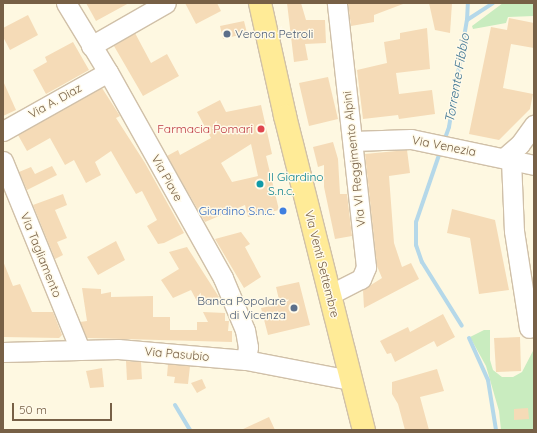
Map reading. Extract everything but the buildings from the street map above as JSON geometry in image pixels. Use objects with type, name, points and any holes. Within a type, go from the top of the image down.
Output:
[{"type":"main road","name":"Via Venti Settembre","points":[[260,3],[285,116],[350,380],[364,430]]},
{"type":"street","name":"Via Piave","points":[[66,3],[108,72],[223,278],[245,330],[248,347],[246,360]]},
{"type":"street","points":[[92,46],[166,3]]},
{"type":"street","name":"Via VI Reggimento Alpini","points":[[329,295],[360,279],[366,267],[337,3]]},
{"type":"street","name":"Via A. Diaz","points":[[3,131],[108,72]]},
{"type":"street","points":[[529,328],[526,255],[508,159],[534,125]]},
{"type":"street","name":"Via Venezia","points":[[353,141],[411,138],[534,165]]},
{"type":"street","name":"Via Tagliamento","points":[[3,161],[80,350]]},
{"type":"street","name":"Via Pasubio","points":[[3,352],[118,349],[246,360],[350,380]]},
{"type":"green space","points":[[503,3],[534,3],[534,16],[508,17],[506,23],[473,29],[472,26]]},
{"type":"green space","points":[[484,330],[490,330],[490,360],[493,370],[502,377],[513,377],[522,372],[534,349],[534,430],[501,430],[499,411],[486,366],[470,337]]},
{"type":"waterway","points":[[467,20],[468,3]]},
{"type":"waterway","name":"Torrente Fibbio","points":[[444,141],[449,127],[467,20],[493,3]]},
{"type":"waterway","name":"Torrente Fibbio","points":[[439,155],[416,222],[416,245],[422,262],[462,326]]},
{"type":"waterway","name":"Torrente Fibbio","points":[[469,338],[488,380],[496,430]]},
{"type":"waterway","points":[[175,405],[190,430]]},
{"type":"place","name":"Verona Petroli","points":[[227,34]]},
{"type":"place","name":"Farmacia Pomari","points":[[261,129]]},
{"type":"place","name":"Il Giardino S.n.c.","points":[[260,184]]},
{"type":"place","name":"Giardino S.n.c.","points":[[283,211]]},
{"type":"place","name":"Banca Popolare di Vicenza","points":[[294,308]]}]
